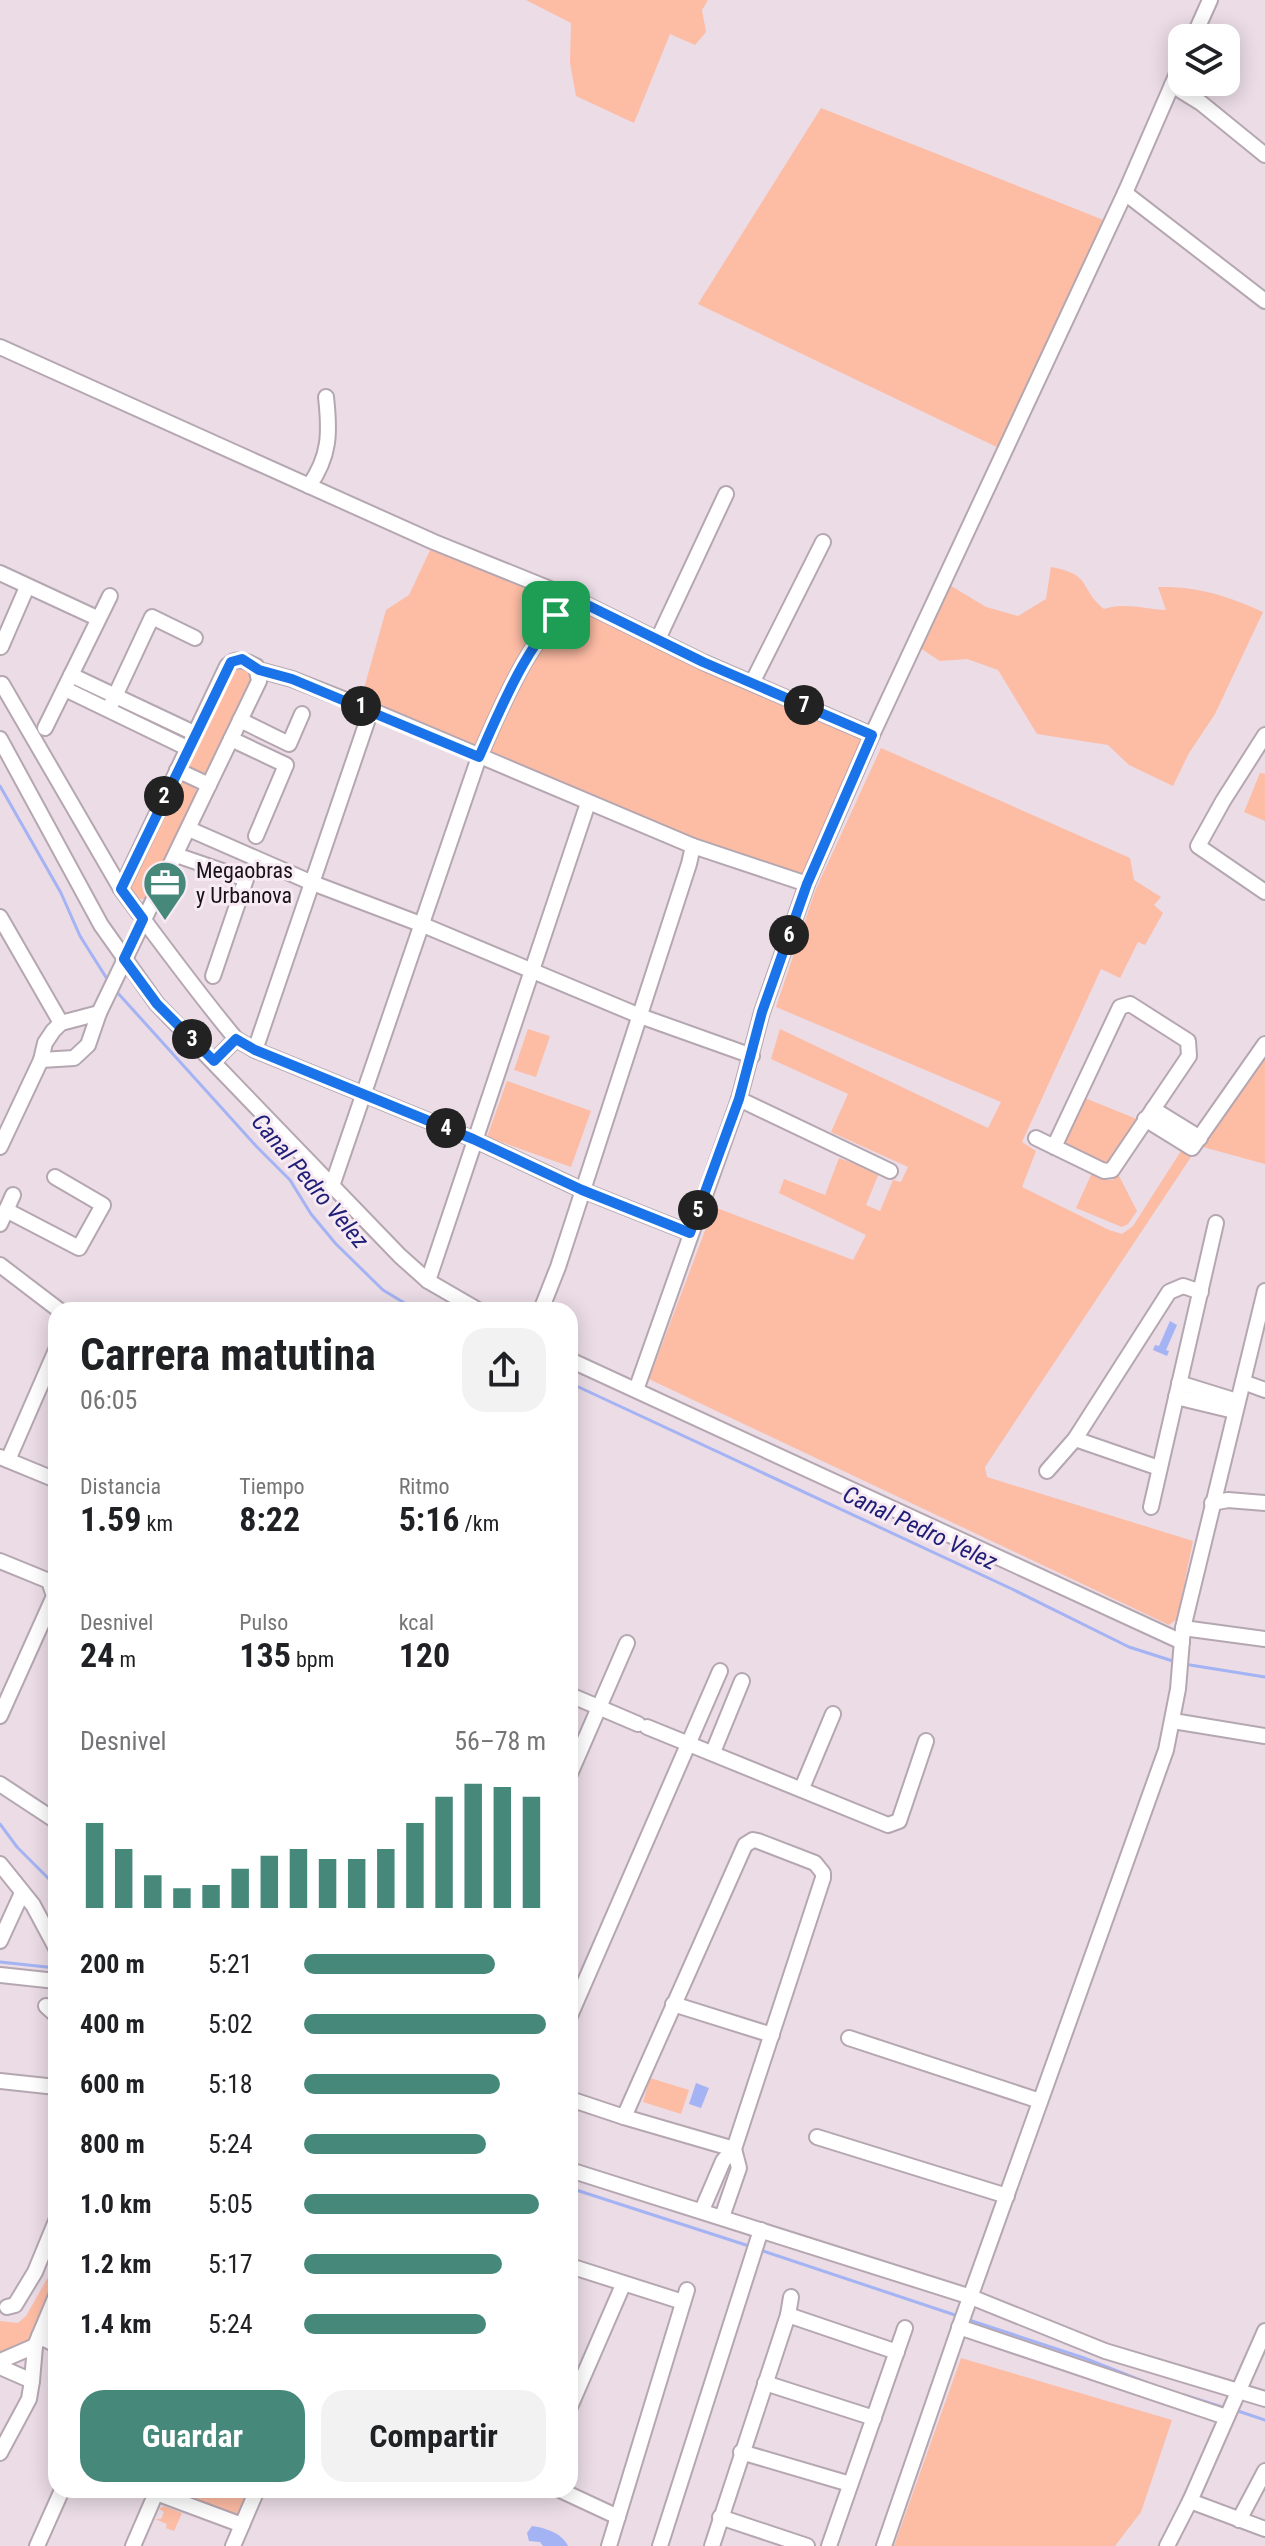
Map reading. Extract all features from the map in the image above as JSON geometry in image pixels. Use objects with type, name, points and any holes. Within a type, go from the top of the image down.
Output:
[{"type":"street","points":[[1199,24],[1210,0]]},
{"type":"street","points":[[636,1390],[739,1099],[762,1012],[807,884],[872,735],[1168,94]]},
{"type":"street","points":[[1190,96],[1265,155]]},
{"type":"street","points":[[1125,193],[1265,301]]},
{"type":"street","points":[[0,347],[434,542],[575,599],[752,683],[872,735]]},
{"type":"street","points":[[309,486],[326,456],[326,397]]},
{"type":"street","points":[[658,639],[726,494]]},
{"type":"street","points":[[752,683],[823,542]]},
{"type":"street","points":[[0,573],[97,618]]},
{"type":"street","points":[[1,647],[27,587]]},
{"type":"street","points":[[45,728],[110,596]]},
{"type":"street","points":[[332,1186],[479,757],[539,638],[556,615],[575,599]]},
{"type":"street","points":[[112,702],[152,617],[195,638]]},
{"type":"street","points":[[121,889],[231,662],[242,659],[259,670],[292,679],[371,710],[693,846],[807,884]]},
{"type":"street","points":[[41,1060],[74,1058],[88,1045],[124,959],[259,681],[259,670]]},
{"type":"street","points":[[68,682],[194,733]]},
{"type":"street","points":[[2,684],[121,889],[236,1039],[255,1050],[473,1139],[582,1190],[690,1233]]},
{"type":"street","points":[[112,702],[187,748]]},
{"type":"street","points":[[255,1050],[371,710]]},
{"type":"street","points":[[240,720],[289,744],[302,714]]},
{"type":"street","points":[[1265,735],[1198,846],[1265,892]]},
{"type":"street","points":[[0,739],[101,925],[157,1004],[370,1227],[428,1281],[464,1302]]},
{"type":"street","points":[[231,739],[286,765],[256,836]]},
{"type":"street","points":[[177,770],[209,785]]},
{"type":"street","points":[[428,1281],[473,1139],[588,803]]},
{"type":"street","points":[[189,829],[310,882],[423,925],[640,1016],[752,1056]]},
{"type":"street","points":[[544,1302],[693,846]]},
{"type":"street","points":[[176,855],[246,879],[213,976]]},
{"type":"street","points":[[0,917],[61,1023]]},
{"type":"street","points":[[1036,1138],[1054,1147],[1109,1172],[1189,1056],[1188,1041],[1130,1004],[1120,1007],[1054,1147]]},
{"type":"street","points":[[0,1147],[41,1060],[45,1043],[61,1023],[99,1013]]},
{"type":"street","points":[[214,1061],[236,1039]]},
{"type":"street","points":[[1149,1114],[1196,1143],[1265,1044]]},
{"type":"street","points":[[739,1099],[890,1171]]},
{"type":"street","points":[[13,1195],[3,1217],[79,1248],[103,1205],[55,1177]]},
{"type":"street","points":[[1151,1507],[1216,1223]]},
{"type":"street","points":[[0,1265],[49,1302]]},
{"type":"street","points":[[1047,1471],[1075,1439],[1169,1292],[1183,1286],[1201,1292]]},
{"type":"street","points":[[884,2546],[1166,1750],[1179,1681],[1182,1642],[1212,1503],[1265,1291]]},
{"type":"street","points":[[578,1364],[1182,1642],[1265,1639]]},
{"type":"street","points":[[48,1367],[4,1458],[48,1477]]},
{"type":"street","points":[[1243,1382],[1265,1390]]},
{"type":"street","points":[[1178,1390],[1236,1406]]},
{"type":"street","points":[[1075,1439],[1159,1468]]},
{"type":"street","points":[[1212,1503],[1228,1500],[1265,1503]]},
{"type":"street","points":[[0,1561],[48,1581]]},
{"type":"street","points":[[0,1716],[48,1609]]},
{"type":"street","points":[[578,1756],[627,1643]]},
{"type":"street","points":[[578,1998],[720,1671]]},
{"type":"street","points":[[713,1752],[742,1681]]},
{"type":"street","points":[[578,1698],[888,1825],[899,1821],[926,1741]]},
{"type":"street","points":[[802,1788],[833,1714]]},
{"type":"street","points":[[1173,1721],[1265,1736]]},
{"type":"street","points":[[0,1784],[48,1814]]},
{"type":"street","points":[[624,2117],[745,1845],[753,1840],[758,1841],[815,1863],[827,1873],[734,2149],[723,2161],[702,2210]]},
{"type":"street","points":[[0,1864],[33,1905],[48,1933]]},
{"type":"street","points":[[0,1941],[22,1893]]},
{"type":"street","points":[[0,1975],[48,1980]]},
{"type":"street","points":[[673,2004],[772,2035]]},
{"type":"street","points":[[849,2038],[1040,2101]]},
{"type":"street","points":[[0,2081],[48,2086]]},
{"type":"street","points":[[578,2102],[734,2149]]},
{"type":"street","points":[[817,2137],[1007,2196]]},
{"type":"street","points":[[722,2217],[739,2168],[734,2149]]},
{"type":"street","points":[[578,2172],[722,2217],[758,2241],[965,2313],[1226,2417]]},
{"type":"street","points":[[7,2307],[15,2305],[35,2272],[48,2240]]},
{"type":"street","points":[[660,2546],[758,2241]]},
{"type":"street","points":[[578,2269],[623,2285],[685,2296],[609,2546]]},
{"type":"street","points":[[578,2389],[623,2285]]},
{"type":"street","points":[[712,2546],[788,2315],[791,2297]]},
{"type":"street","points":[[965,2313],[1265,2399]]},
{"type":"street","points":[[0,2453],[29,2399],[37,2341],[48,2315]]},
{"type":"street","points":[[788,2315],[843,2331],[897,2352]]},
{"type":"street","points":[[829,2546],[905,2328]]},
{"type":"street","points":[[1167,2546],[1265,2331]]},
{"type":"street","points":[[0,2364],[37,2341],[48,2343]]},
{"type":"street","points":[[0,2364],[32,2381]]},
{"type":"street","points":[[765,2383],[874,2418]]},
{"type":"street","points":[[741,2452],[850,2484]]},
{"type":"street","points":[[1239,2520],[1265,2471]]},
{"type":"street","points":[[37,2546],[58,2498]]},
{"type":"street","points":[[133,2546],[150,2498]]},
{"type":"street","points":[[168,2498],[242,2525]]},
{"type":"street","points":[[233,2546],[254,2498]]},
{"type":"street","points":[[577,2498],[618,2517]]},
{"type":"street","points":[[1190,2501],[1265,2529]]},
{"type":"street","points":[[720,2517],[807,2546]]},
{"type":"shaded area","points":[[526,0],[708,0],[702,10],[706,32],[695,45],[670,34],[634,123],[576,96],[570,63],[571,23]]},
{"type":"shaded area","points":[[821,108],[1111,223],[1005,451],[698,304]]},
{"type":"shaded area","points":[[434,542],[863,740],[803,875],[692,837],[361,699],[386,610],[409,595]]},
{"type":"shaded area","points":[[1051,567],[1079,578],[1104,609],[1126,606],[1166,610],[1158,587],[1172,587],[1212,593],[1263,612],[1215,714],[1189,753],[1173,786],[1129,765],[1108,745],[1037,734],[998,670],[967,659],[940,661],[914,644],[943,581],[986,607],[1018,616],[1046,599]]},
{"type":"shaded area","points":[[232,668],[250,669],[253,679],[209,771],[204,775],[187,766]]},
{"type":"shaded area","points":[[881,748],[1130,858],[1134,880],[1161,897],[1154,905],[1163,913],[1145,945],[1138,942],[1120,978],[1101,969],[1022,1142],[1036,1151],[1022,1187],[1122,1234],[1133,1226],[1181,1151],[1191,1157],[985,1467],[987,1477],[1193,1541],[1177,1619],[1169,1625],[649,1379],[714,1207],[853,1260],[866,1235],[779,1193],[784,1179],[825,1195],[839,1158],[879,1173],[866,1205],[880,1211],[893,1180],[901,1182],[908,1167],[831,1132],[848,1094],[771,1059],[780,1029],[988,1128],[1001,1102],[776,1007],[815,891]]},
{"type":"shaded area","points":[[1260,773],[1265,774],[1265,821],[1244,812]]},
{"type":"shaded area","points":[[185,781],[196,789],[197,798],[147,900],[136,898],[129,892],[128,884],[177,784]]},
{"type":"shaded area","points":[[528,1029],[550,1036],[536,1077],[514,1070]]},
{"type":"shaded area","points":[[1265,1058],[1265,1164],[1203,1147]]},
{"type":"shaded area","points":[[507,1081],[591,1111],[571,1167],[487,1137]]},
{"type":"shaded area","points":[[1085,1098],[1139,1120],[1110,1162],[1105,1164],[1063,1144]]},
{"type":"shaded area","points":[[1092,1173],[1106,1180],[1113,1180],[1118,1174],[1137,1211],[1128,1224],[1122,1227],[1076,1208]]},
{"type":"shaded area","points":[[650,2078],[689,2090],[681,2114],[643,2102]]},
{"type":"shaded area","points":[[48,2277],[48,2309],[35,2339],[0,2363],[0,2321],[18,2323],[26,2316]]},
{"type":"shaded area","points":[[961,2358],[1172,2420],[1141,2512],[1115,2546],[894,2546]]},
{"type":"shaded area","points":[[180,2498],[246,2498],[239,2518]]},
{"type":"shaded area","points":[[164,2506],[182,2513],[174,2531],[155,2519],[161,2519],[164,2512],[159,2509]]},
{"type":"water","points":[[1170,1321],[1177,1325],[1166,1350],[1169,1351],[1167,1356],[1153,1350],[1155,1345],[1159,1346]]},
{"type":"water","points":[[696,2083],[709,2088],[701,2108],[689,2104]]},
{"type":"water","points":[[532,2526],[553,2532],[568,2546],[543,2546],[540,2542],[529,2541],[527,2533]]},
{"type":"waterway","name":"Canal Pedro Velez","points":[[0,786],[61,893],[80,936],[109,982]]},
{"type":"waterway","name":"Canal Pedro Velez","points":[[116,991],[290,1180],[311,1214],[336,1244],[383,1290],[403,1302]]},
{"type":"waterway","name":"Canal Pedro Velez","points":[[578,1387],[1012,1589],[1129,1647],[1176,1662]]},
{"type":"waterway","name":"Canal Pedro Velez","points":[[1184,1664],[1265,1677]]},
{"type":"waterway","points":[[0,1824],[17,1847],[48,1878]]},
{"type":"waterway","points":[[0,1962],[48,1967]]},
{"type":"waterway","points":[[578,2191],[749,2246]]},
{"type":"waterway","points":[[760,2250],[958,2316]]},
{"type":"waterway","points":[[969,2320],[1084,2358],[1150,2384]]},
{"type":"waterway","points":[[1184,2395],[1222,2407]]},
{"type":"waterway","points":[[1238,2411],[1265,2420]]},
{"type":"place","name":"Megaobras y Urbanova","points":[[165,922]]},
{"type":"route","points":[[575,599],[703,662],[872,735],[807,884],[762,1012],[739,1099],[690,1233],[582,1190],[473,1139],[255,1050],[236,1039],[214,1061],[157,1004],[124,959],[143,919],[121,889],[231,662],[242,659],[259,670],[292,679],[371,710],[479,757],[539,638],[556,615],[575,599]]}]
